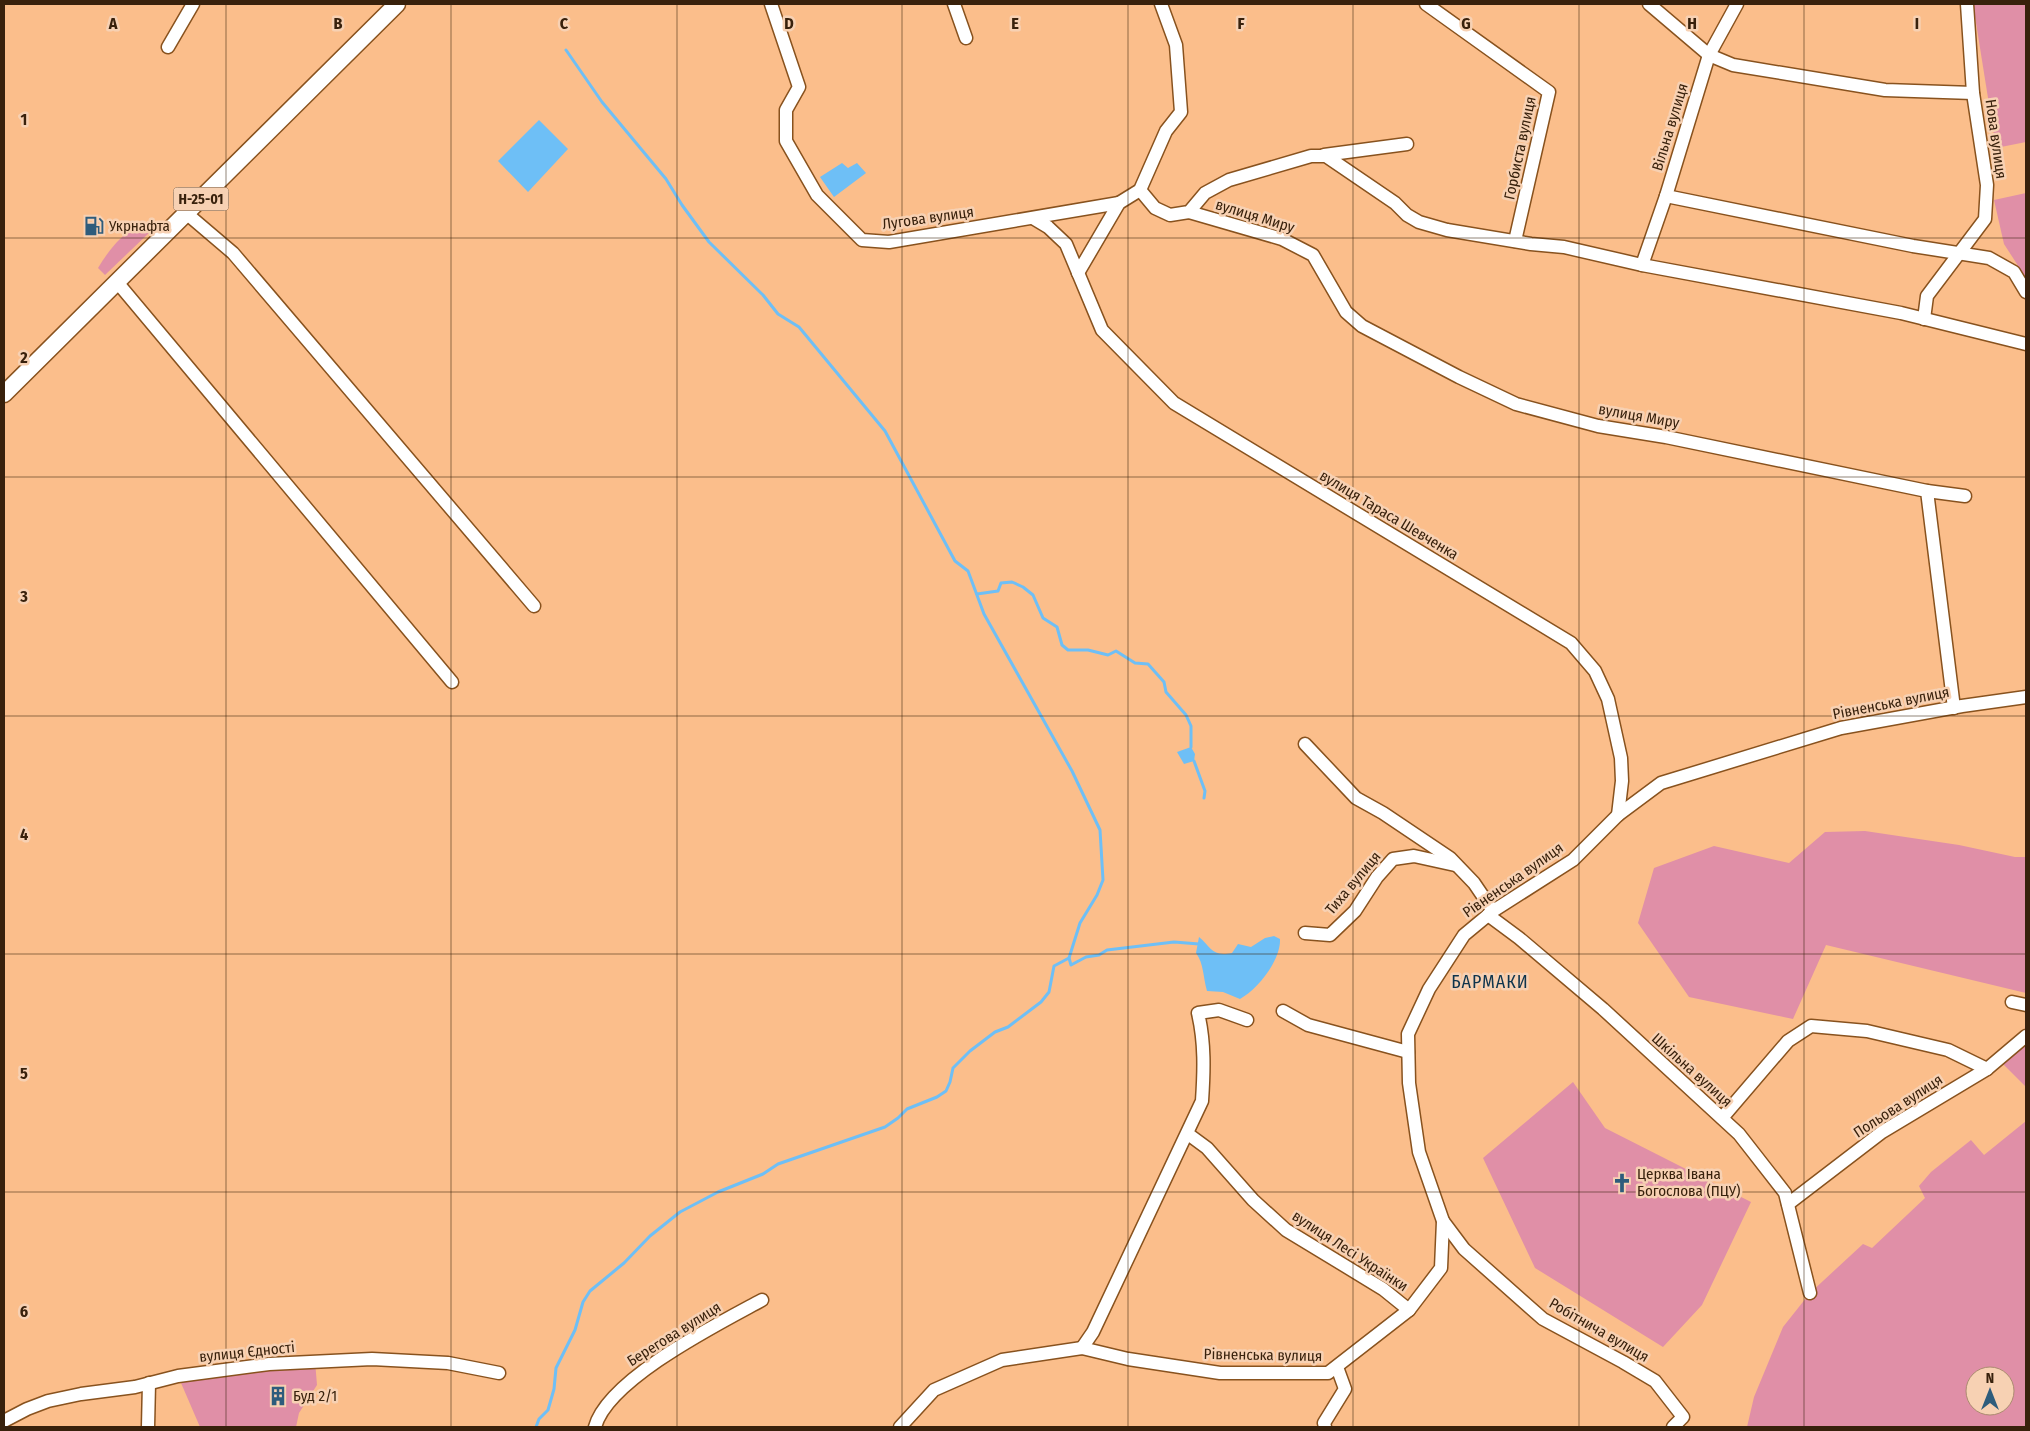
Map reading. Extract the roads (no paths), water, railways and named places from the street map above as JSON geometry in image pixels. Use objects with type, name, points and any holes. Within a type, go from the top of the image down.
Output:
[{"type":"main road","name":"Н-25-01","points":[[4,394],[397,4]]},
{"type":"street","points":[[168,47],[193,4]]},
{"type":"street","name":"Лугова вулиця","points":[[770,4],[799,88],[786,110],[786,141],[817,195],[862,240],[889,242],[1118,203]]},
{"type":"street","points":[[954,4],[966,38]]},
{"type":"street","points":[[1078,273],[1118,203],[1140,190],[1166,131],[1181,112],[1176,45],[1161,4]]},
{"type":"street","name":"Горбиста вулиця","points":[[1426,4],[1549,92],[1515,242]]},
{"type":"street","points":[[1649,4],[1709,56],[1733,65],[1885,90],[1973,93]]},
{"type":"street","name":"Вільна вулиця","points":[[1642,265],[1666,196],[1709,56],[1737,4]]},
{"type":"street","name":"Нова вулиця","points":[[1924,319],[1926,296],[1984,219],[1987,185],[1973,93],[1967,4]]},
{"type":"street","points":[[1188,212],[1205,193],[1229,180],[1319,155],[1406,144]]},
{"type":"street","points":[[1319,155],[1335,160],[1395,203],[1407,215],[1419,222],[1447,230],[1515,242],[1564,247],[1642,265],[1900,313],[2026,344]]},
{"type":"street","name":"вулиця Миру","points":[[1140,190],[1156,208],[1170,216],[1188,212],[1282,239],[1312,255],[1346,312],[1362,326],[1459,377],[1516,404],[1598,426],[1666,437],[1927,491],[1965,496]]},
{"type":"street","points":[[1666,196],[1913,246],[1989,258],[2014,272],[2026,292]]},
{"type":"street","points":[[186,213],[233,253],[534,606]]},
{"type":"street","name":"вулиця Тараса Шевченка","points":[[1033,218],[1048,227],[1066,244],[1102,330],[1174,403],[1571,644],[1595,671],[1608,699],[1622,758],[1622,781],[1618,815]]},
{"type":"street","points":[[117,282],[452,682]]},
{"type":"street","points":[[1927,491],[1954,708]]},
{"type":"street","name":"Рівненська вулиця","points":[[900,1427],[934,1390],[1002,1360],[1082,1348],[1128,1359],[1220,1373],[1328,1373],[1409,1310],[1441,1268],[1443,1221],[1419,1152],[1409,1083],[1408,1034],[1429,990],[1464,935],[1490,913],[1573,860],[1618,815],[1661,783],[1841,728],[2026,697]]},
{"type":"street","points":[[1305,744],[1356,798],[1383,813],[1450,858],[1474,882],[1490,913]]},
{"type":"street","name":"Тиха вулиця","points":[[1305,933],[1330,935],[1355,911],[1377,877],[1393,859],[1414,856],[1458,866]]},
{"type":"street","name":"Шкільна вулиця","points":[[1490,913],[1603,1009],[1739,1134],[1785,1193],[1810,1293]]},
{"type":"street","points":[[2012,1002],[2026,1005]]},
{"type":"street","points":[[1082,1348],[1093,1332],[1202,1101],[1204,1064],[1202,1032],[1198,1013],[1219,1010],[1247,1020]]},
{"type":"street","points":[[1283,1011],[1308,1025],[1408,1052]]},
{"type":"street","points":[[1722,1118],[1788,1041],[1811,1026],[1867,1031],[1948,1050],[1987,1069]]},
{"type":"street","name":"Польова вулиця","points":[[1788,1204],[1882,1132],[1987,1069],[2026,1036]]},
{"type":"street","name":"вулиця Лесі Українки","points":[[1188,1134],[1208,1148],[1253,1200],[1286,1230],[1383,1290],[1409,1310]]},
{"type":"street","name":"Робітнича вулиця","points":[[1443,1221],[1464,1249],[1543,1319],[1654,1381],[1683,1417],[1674,1427]]},
{"type":"street","name":"Берегова вулиця","points":[[595,1427],[597,1420],[610,1399],[640,1372],[720,1323],[762,1300]]},
{"type":"street","name":"вулиця Єдності","points":[[4,1422],[27,1409],[48,1401],[178,1376],[269,1364],[372,1359],[448,1363],[499,1373]]},
{"type":"street","points":[[1326,1427],[1324,1423],[1345,1389],[1337,1367]]},
{"type":"street","points":[[148,1427],[149,1383]]},
{"type":"water","points":[[539,120],[568,149],[528,192],[498,161]]},
{"type":"water","points":[[842,163],[848,168],[857,163],[866,173],[834,197],[820,177]]},
{"type":"water","points":[[1191,747],[1195,754],[1194,761],[1184,764],[1177,752]]},
{"type":"water","points":[[1274,936],[1280,939],[1277,956],[1273,965],[1261,981],[1247,994],[1240,999],[1223,992],[1207,991],[1202,966],[1196,953],[1199,937],[1216,953],[1225,954],[1232,953],[1238,944],[1251,947],[1265,938]]},
{"type":"waterway","points":[[536,1427],[539,1419],[548,1410],[554,1389],[556,1368],[575,1330],[583,1302],[590,1291],[624,1263],[650,1236],[680,1212],[718,1192],[763,1174],[778,1164],[885,1127],[907,1109],[937,1097],[946,1091],[953,1068],[970,1051],[995,1032],[1008,1027],[1041,1002],[1049,992],[1054,966],[1069,958],[1080,923],[1097,895],[1103,880],[1100,830],[1072,771],[984,614],[968,571],[955,561],[885,431],[799,327],[778,314],[763,295],[709,242],[666,179],[602,102],[566,50]]},
{"type":"waterway","points":[[977,594],[998,591],[1001,583],[1012,582],[1023,587],[1033,595],[1043,618],[1057,627],[1062,645],[1068,650],[1088,650],[1108,655],[1116,651],[1135,663],[1148,664],[1164,682],[1166,692],[1186,715],[1191,726],[1191,747]]},
{"type":"waterway","points":[[1194,761],[1205,791],[1204,798]]},
{"type":"waterway","points":[[1069,958],[1071,965],[1086,957],[1099,955],[1107,950],[1174,942],[1199,944]]},
{"type":"place","name":"Укрнафта","points":[[94,226]]},
{"type":"place","name":"Церква Івана Богослова (ПЦУ)","points":[[1622,1183]]},
{"type":"place","name":"Буд 2/1","points":[[278,1396]]},
{"type":"district","name":"БАРМАКИ","points":[[1490,982]]}]
